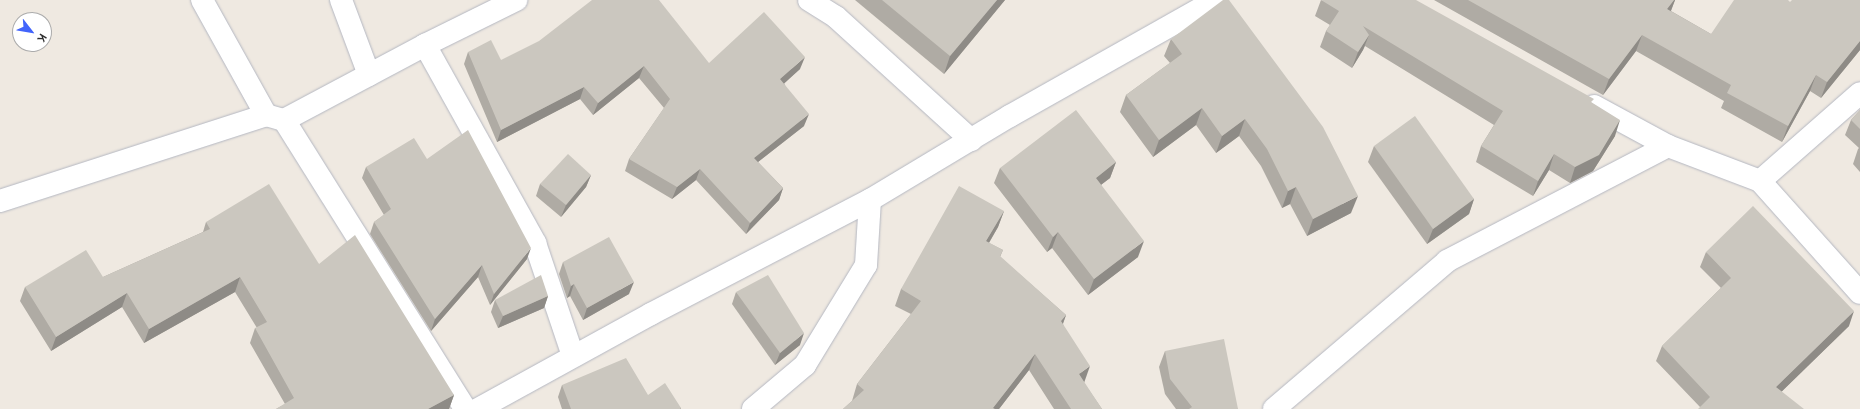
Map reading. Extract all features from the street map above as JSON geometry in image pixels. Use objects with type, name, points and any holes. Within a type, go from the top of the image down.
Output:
[{"type":"street","points":[[202,0],[275,118],[465,409]]},
{"type":"street","points":[[341,0],[369,75]]},
{"type":"street","points":[[0,201],[275,118],[369,75],[425,45],[516,0]]},
{"type":"street","points":[[809,0],[836,17],[971,140]]},
{"type":"street","points":[[478,409],[573,356],[870,200],[971,140],[1216,0]]},
{"type":"street","points":[[425,45],[535,243],[573,356]]},
{"type":"street","points":[[1760,181],[1860,93]]},
{"type":"street","points":[[1578,96],[1668,146],[1760,181],[1860,293]]},
{"type":"street","points":[[1274,409],[1447,261],[1668,146]]},
{"type":"street","points":[[753,409],[805,366],[866,265],[870,200]]},
{"type":"building","points":[[592,0],[659,0],[709,63],[764,12],[805,57],[780,79],[809,114],[754,158],[783,188],[750,223],[700,169],[677,187],[629,159],[670,99],[644,66],[598,103],[584,87],[501,130],[468,52],[491,40],[501,60],[539,41]]},
{"type":"building","points":[[882,0],[997,0],[950,56]]},
{"type":"building","points":[[1223,0],[1229,0],[1323,127],[1358,196],[1313,219],[1296,187],[1288,191],[1267,149],[1245,119],[1222,136],[1202,108],[1159,140],[1126,95],[1182,54],[1171,39]]},
{"type":"building","points":[[1321,0],[1416,0],[1594,99],[1591,102],[1620,120],[1599,155],[1575,167],[1554,154],[1538,181],[1481,146],[1503,111],[1363,26],[1369,35],[1358,52],[1326,31],[1339,11]]},
{"type":"building","points":[[1468,0],[1674,0],[1667,9],[1711,34],[1734,0],[1788,0],[1790,2],[1792,0],[1860,0],[1860,41],[1827,82],[1816,75],[1788,126],[1727,93],[1731,85],[1642,35],[1609,79]]},
{"type":"building","points":[[1076,110],[1116,162],[1096,178],[1144,241],[1094,279],[1058,232],[1053,237],[1000,168]]},
{"type":"building","points":[[1860,110],[1860,129],[1851,120]]},
{"type":"building","points":[[1415,116],[1474,199],[1433,229],[1374,146]]},
{"type":"building","points":[[468,130],[531,248],[494,294],[482,265],[435,319],[374,222],[391,209],[366,167],[414,138],[427,159]]},
{"type":"building","points":[[568,154],[591,175],[566,205],[540,184]]},
{"type":"building","points":[[269,184],[319,264],[355,235],[454,395],[428,409],[276,409],[294,398],[255,328],[267,322],[240,277],[149,329],[127,293],[56,337],[25,287],[86,250],[103,277],[210,229],[206,222]]},
{"type":"building","points":[[959,186],[1004,211],[986,241],[1003,250],[1000,256],[1066,315],[1061,321],[1090,366],[1079,374],[1102,409],[1071,409],[1035,354],[993,408],[995,409],[843,409],[864,390],[857,384],[921,301],[901,289]]},
{"type":"building","points":[[1753,206],[1854,311],[1776,387],[1804,409],[1698,409],[1710,397],[1662,346],[1731,278],[1706,252]]},
{"type":"building","points":[[609,237],[634,282],[587,308],[574,284],[571,286],[563,262]]},
{"type":"building","points":[[541,275],[548,296],[503,316],[495,300]]},
{"type":"building","points":[[768,275],[804,333],[780,353],[736,292]]},
{"type":"building","points":[[1224,339],[1238,409],[1189,409],[1192,407],[1170,379],[1165,351]]},
{"type":"building","points":[[626,358],[648,395],[665,383],[681,408],[571,409],[562,385]]}]
